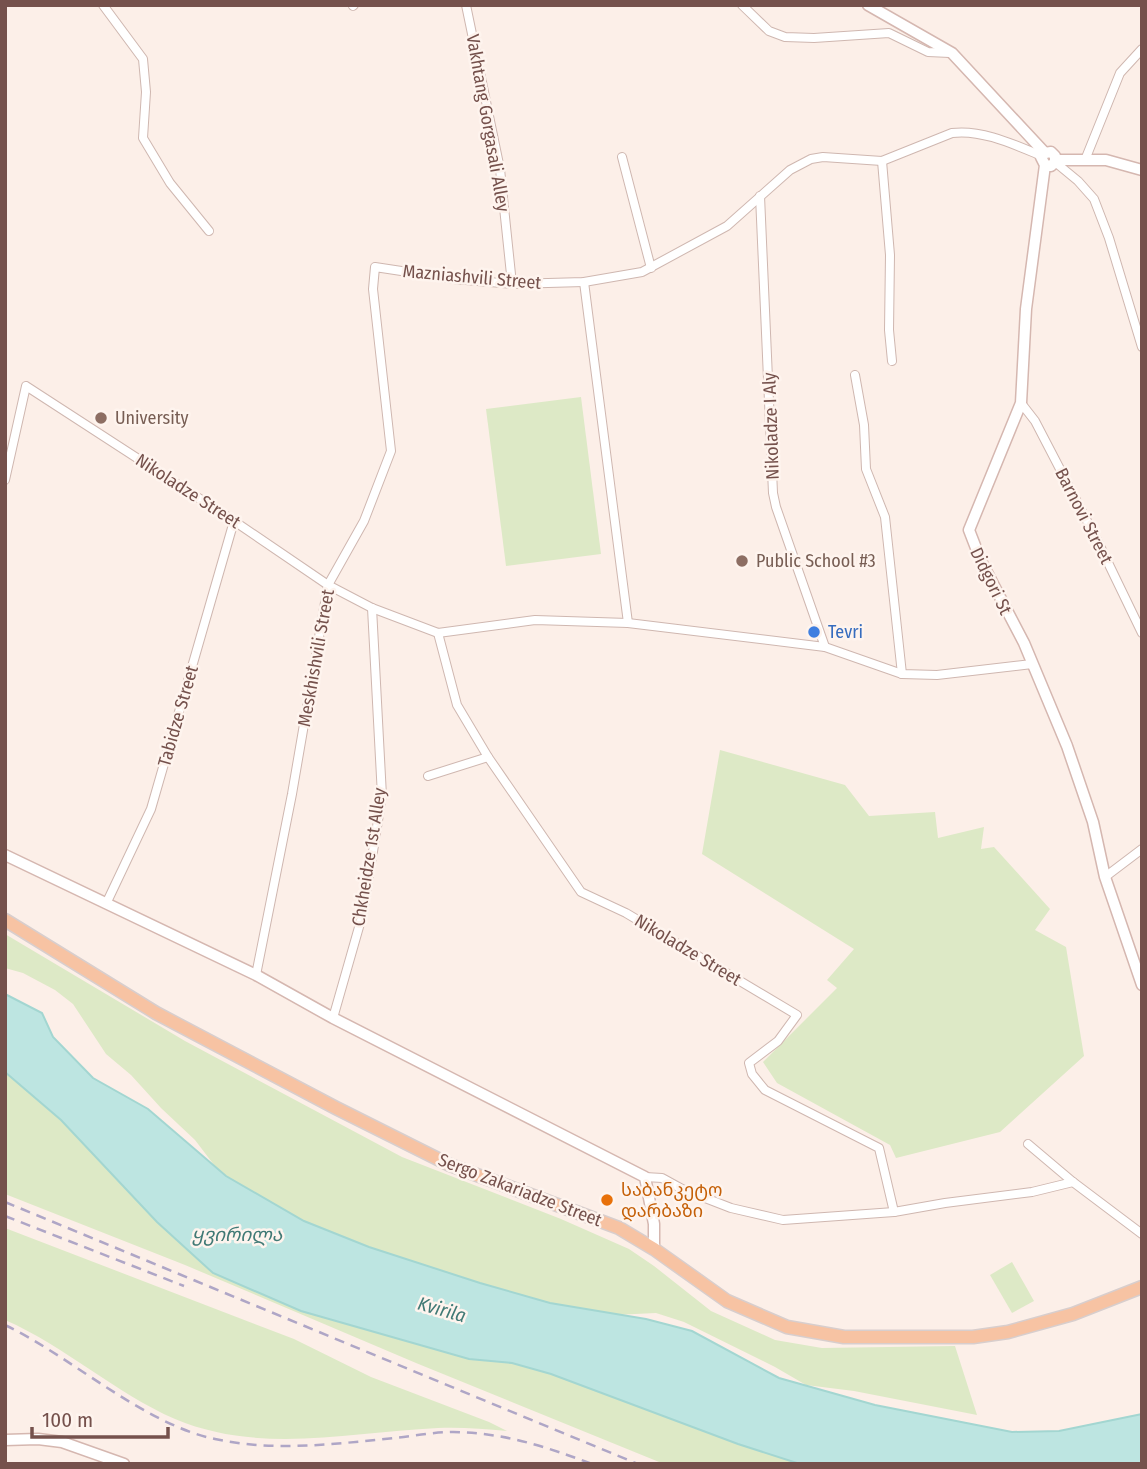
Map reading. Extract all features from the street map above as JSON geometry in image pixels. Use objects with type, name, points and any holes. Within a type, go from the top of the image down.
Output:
[{"type":"main road","name":"Sergo Zakariadze Street","points":[[5,920],[156,1013],[336,1108],[450,1165],[619,1228],[654,1249],[727,1301],[787,1327],[844,1337],[973,1336],[1008,1332],[1073,1314],[1142,1287]]},
{"type":"street","points":[[103,5],[143,59],[146,92],[143,138],[170,183],[209,231]]},
{"type":"street","name":"Vakhtang Gorgasali Alley","points":[[466,5],[500,169],[512,284]]},
{"type":"street","points":[[742,5],[769,31],[785,37],[814,38],[889,33],[928,52],[952,53]]},
{"type":"street","points":[[868,5],[952,53],[1049,159],[1106,160],[1142,170]]},
{"type":"street","points":[[1084,160],[1120,73],[1142,49]]},
{"type":"street","name":"Mazniashvili Street","points":[[375,267],[454,279],[512,284],[584,282],[630,275],[651,268],[727,226],[790,170],[811,159],[822,157],[882,161],[952,133],[961,132],[1004,141],[1049,159],[1078,181],[1094,199],[1109,237],[1142,346]]},
{"type":"street","points":[[622,157],[651,268]]},
{"type":"street","name":"Didgori St","points":[[1049,159],[1026,309],[1021,403],[969,530],[981,561],[1024,643],[1067,746],[1093,822],[1105,877],[1142,985]]},
{"type":"street","points":[[882,161],[890,246],[891,362]]},
{"type":"street","name":"Nikoladze I Aly","points":[[760,196],[774,494],[776,507],[825,647]]},
{"type":"street","name":"Meskhishvili Street","points":[[256,975],[292,794],[328,585],[364,520],[391,451],[373,289],[375,267]]},
{"type":"street","points":[[584,282],[628,623]]},
{"type":"street","points":[[855,374],[864,425],[866,469],[885,517],[902,674]]},
{"type":"street","name":"Nikoladze Street","points":[[5,480],[26,386],[328,585],[372,608],[438,634],[535,620],[628,623],[825,647],[902,674],[937,675],[1032,664]]},
{"type":"street","name":"Barnovi Street","points":[[1021,403],[1041,433],[1142,633]]},
{"type":"street","name":"Tabidze Street","points":[[106,904],[150,809],[234,521]]},
{"type":"street","name":"Chkheidze 1st Alley","points":[[333,1018],[363,913],[382,796],[372,608]]},
{"type":"street","name":"Nikoladze Street","points":[[438,634],[457,705],[488,757],[581,892],[626,913],[797,1015],[778,1041],[750,1063],[752,1074],[765,1090],[878,1148],[894,1212]]},
{"type":"street","points":[[428,776],[488,757]]},
{"type":"street","points":[[1105,877],[1142,849]]},
{"type":"street","points":[[5,855],[256,975],[333,1018],[645,1177],[662,1178],[731,1209],[783,1220],[894,1212],[1032,1192],[1073,1182]]},
{"type":"street","points":[[1028,1144],[1142,1234]]},
{"type":"street","points":[[645,1177],[654,1224],[654,1249]]},
{"type":"street","points":[[5,1440],[38,1439],[62,1442],[124,1464]]},
{"type":"green space","points":[[581,397],[601,554],[506,566],[486,409]]},
{"type":"green space","points":[[720,750],[845,785],[869,816],[935,812],[938,838],[984,827],[981,849],[994,847],[1050,909],[1035,930],[1066,947],[1084,1056],[1000,1132],[896,1158],[890,1145],[777,1083],[763,1062],[837,988],[827,980],[854,949],[702,854]]},
{"type":"green space","points":[[5,934],[185,1041],[402,1157],[561,1219],[629,1249],[711,1311],[775,1340],[822,1348],[955,1346],[977,1415],[854,1391],[806,1385],[684,1322],[656,1313],[614,1315],[477,1292],[416,1287],[224,1178],[195,1140],[131,1075],[106,1054],[73,1004],[55,990],[23,973],[5,968]]},
{"type":"green space","points":[[5,1072],[61,1120],[213,1273],[301,1311],[469,1359],[512,1363],[551,1374],[738,1444],[800,1464],[664,1464],[185,1265],[5,1194]]},
{"type":"green space","points":[[5,1228],[294,1339],[371,1377],[507,1431],[438,1428],[273,1439],[207,1430],[175,1419],[5,1320]]},
{"type":"green space","points":[[1012,1262],[1034,1301],[1012,1313],[990,1275]]},
{"type":"water","name":"ყვირილა","points":[[5,994],[42,1013],[53,1037],[93,1078],[148,1109],[226,1176],[304,1221],[369,1247],[550,1303],[646,1319],[692,1331],[779,1378],[875,1405],[1012,1432],[1059,1431],[1142,1414],[1142,1464],[800,1464],[738,1444],[551,1374],[512,1363],[469,1359],[301,1311],[213,1273],[157,1222],[61,1120],[5,1072]]},
{"type":"railway","points":[[5,1202],[638,1464]]},
{"type":"railway","points":[[5,1216],[184,1286]]},
{"type":"railway","points":[[5,1325],[135,1405],[188,1431],[215,1439],[260,1445],[305,1446],[439,1433],[472,1433],[524,1442],[592,1464]]},
{"type":"place","name":"University","points":[[101,418]]},
{"type":"place","name":"Public School #3","points":[[742,561]]},
{"type":"place","name":"Tevri","points":[[814,632]]},
{"type":"place","name":"საბანკეტო დარბაზი","points":[[607,1200]]},
{"type":"water label","name":"Kvirila","points":[[442,1309]]}]
